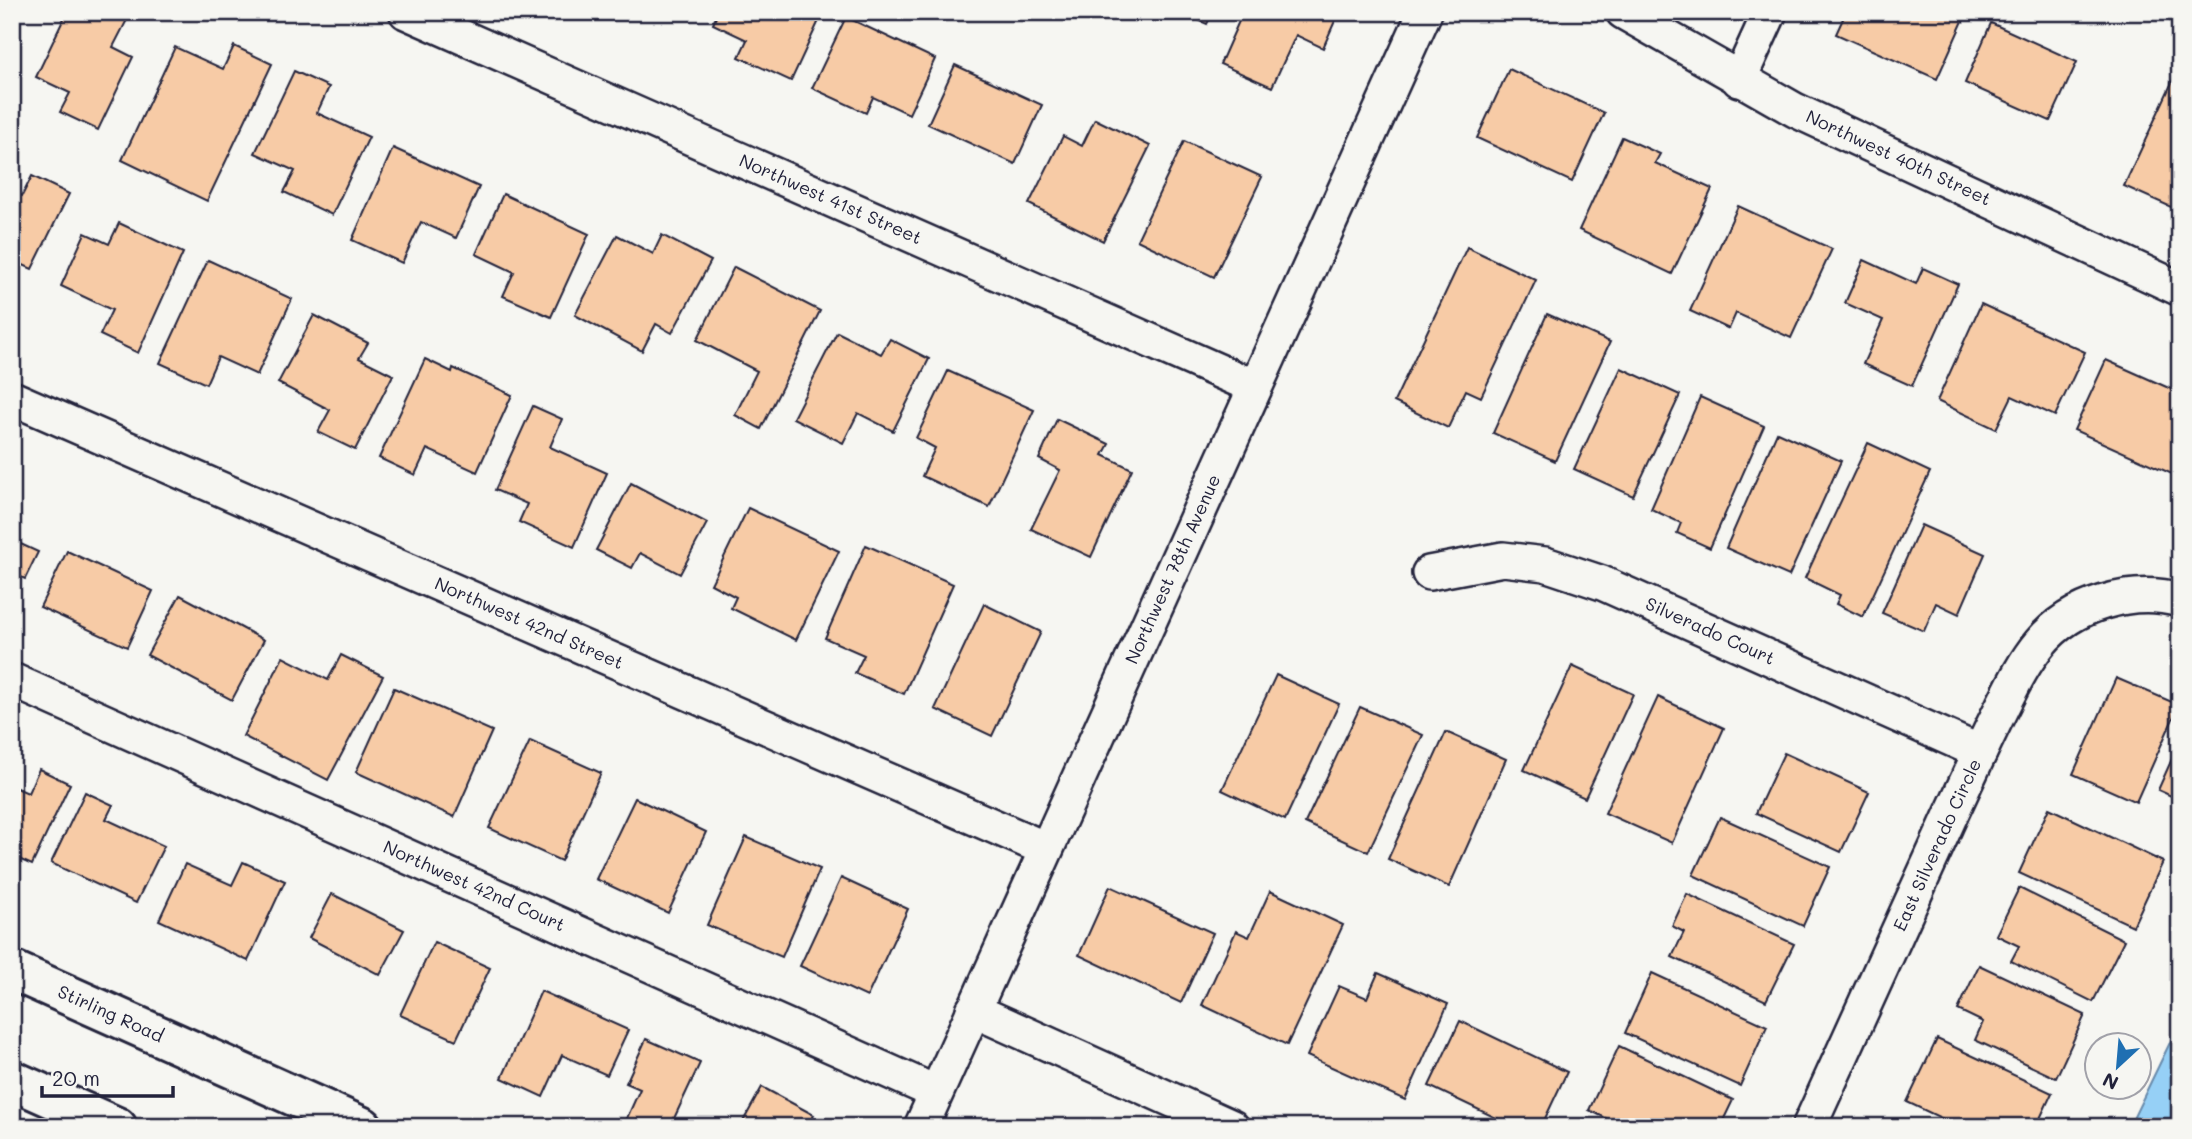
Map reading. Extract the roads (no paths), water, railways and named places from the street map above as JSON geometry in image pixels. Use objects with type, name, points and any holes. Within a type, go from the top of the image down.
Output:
[{"type":"main road","name":"Stirling Road","points":[[12,970],[363,1127]]},
{"type":"main road","points":[[12,1080],[117,1127]]},
{"type":"street","name":"Northwest 41st Street","points":[[406,12],[1255,387]]},
{"type":"street","name":"Northwest 78th Avenue","points":[[920,1127],[1425,12]]},
{"type":"street","name":"Northwest 40th Street","points":[[1623,12],[1795,110],[2180,289]]},
{"type":"street","points":[[1739,80],[1770,12]]},
{"type":"street","name":"Northwest 42nd Street","points":[[12,398],[1046,849]]},
{"type":"street","name":"Silverado Court","points":[[1429,573],[1503,559],[1545,564],[1602,583],[1980,752]]},
{"type":"street","name":"East Silverado Circle","points":[[1809,1127],[2020,670],[2040,642],[2061,623],[2082,610],[2108,601],[2164,596],[2180,600]]},
{"type":"street","name":"Northwest 42nd Court","points":[[12,680],[935,1092]]},
{"type":"street","points":[[973,1010],[1232,1127]]},
{"type":"water","points":[[2180,1022],[2180,1127],[2129,1127],[2142,1100],[2154,1100],[2154,1076]]}]
